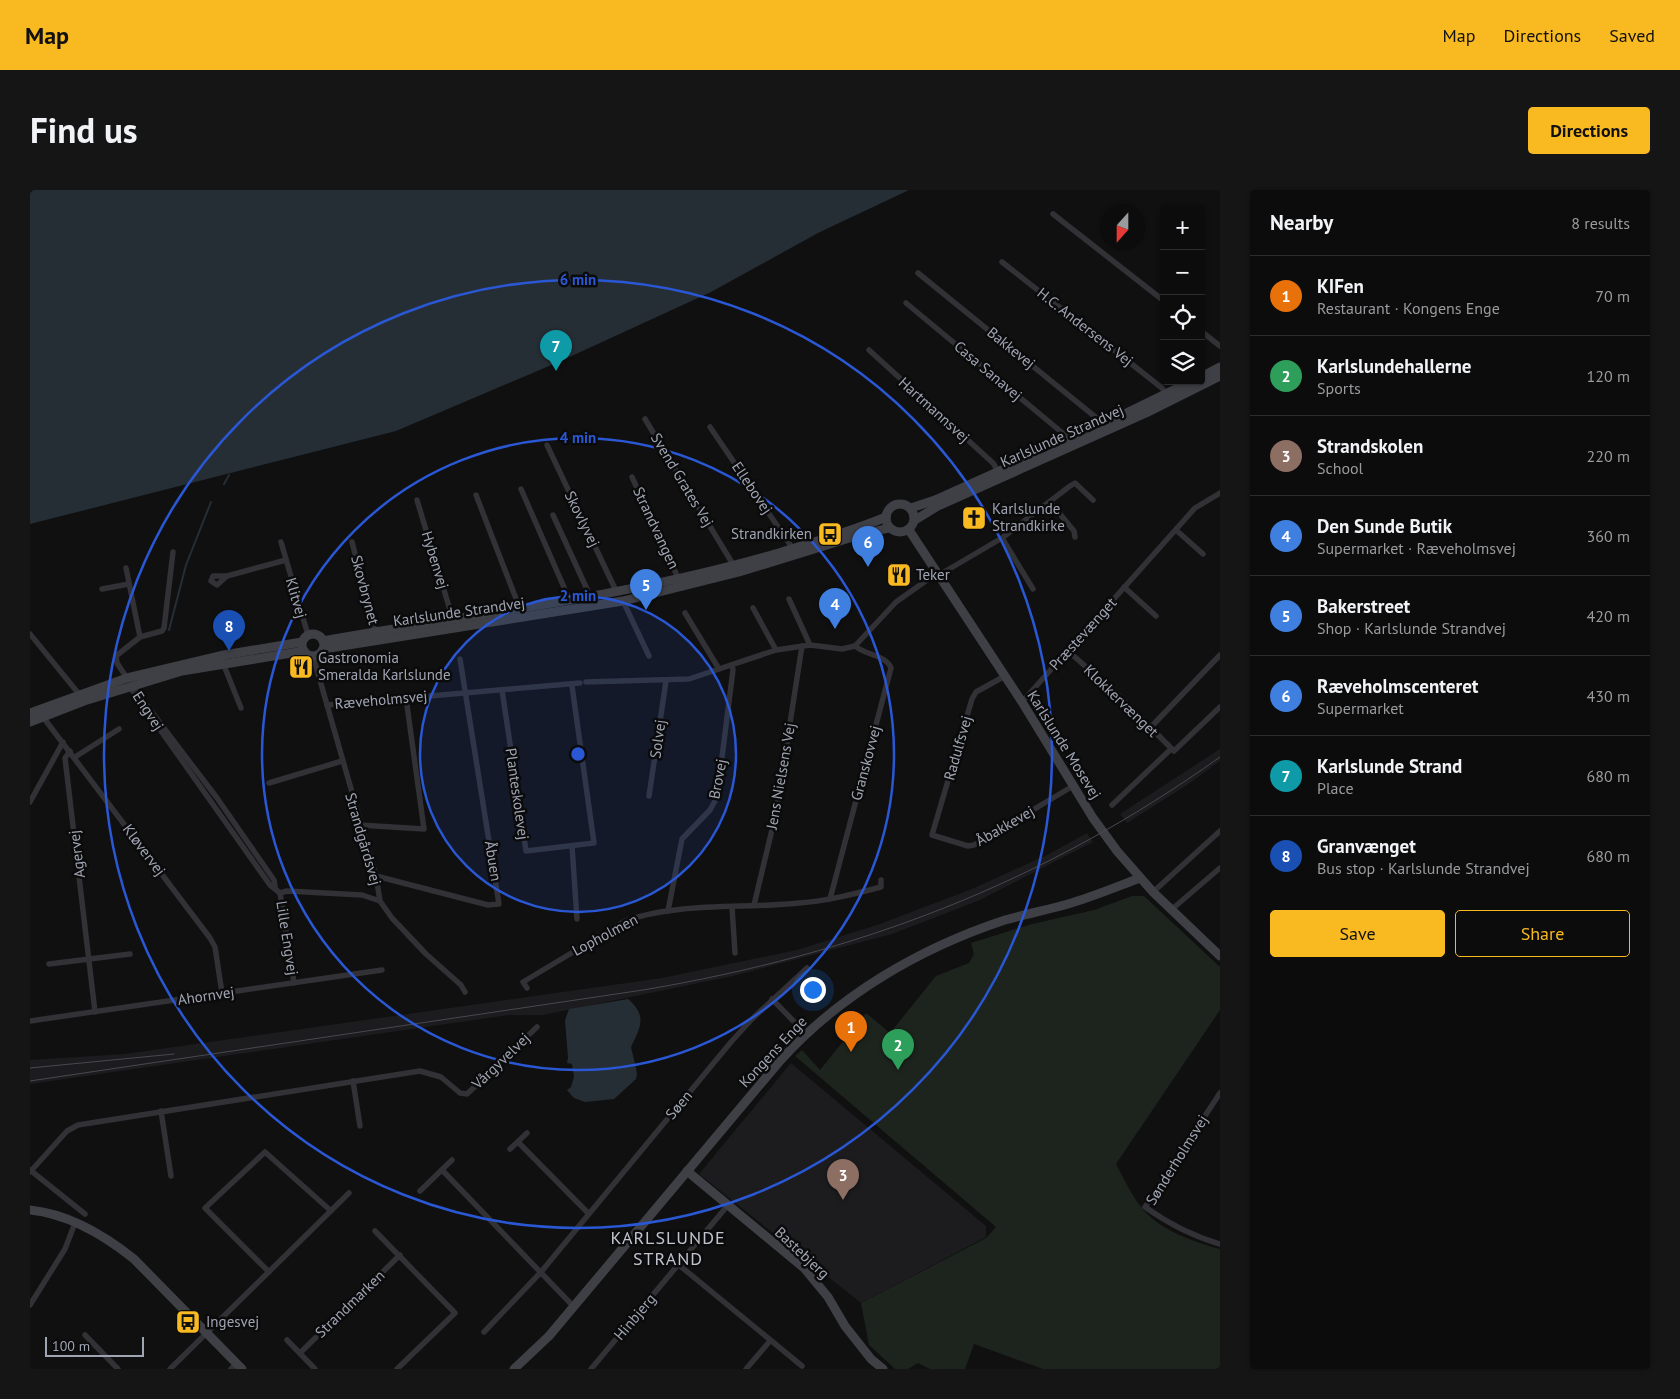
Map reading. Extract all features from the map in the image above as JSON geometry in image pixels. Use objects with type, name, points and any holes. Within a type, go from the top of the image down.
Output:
[{"type":"main road","points":[[1205,375],[1220,367]]},
{"type":"main road","name":"Karlslunde Strandvej","points":[[915,520],[938,506],[1146,413],[1220,376]]},
{"type":"main road","name":"Karlslunde Strandvej","points":[[911,508],[1104,424],[1184,385]]},
{"type":"main road","points":[[897,504],[911,508],[915,520],[909,530],[901,533],[890,528],[886,517],[890,508],[897,504]]},
{"type":"main road","name":"Karlslunde Strandvej","points":[[323,645],[453,620],[591,598],[679,580],[793,549],[886,517]]},
{"type":"main road","name":"Karlslunde Strandvej","points":[[376,635],[623,601],[739,572],[856,536],[890,528]]},
{"type":"main road","name":"Karlslunde Mosevej","points":[[909,530],[1022,702],[1106,835],[1153,892],[1220,956]]},
{"type":"main road","points":[[30,713],[79,694],[223,663],[305,643],[318,636],[323,645],[319,654],[313,656],[305,643]]},
{"type":"main road","points":[[30,722],[129,682],[224,655],[305,643]]},
{"type":"main road","name":"Kongens Enge","points":[[514,1369],[549,1336],[772,1070],[806,1034],[878,980],[925,952],[1006,920],[1069,904],[1140,878]]},
{"type":"main road","name":"Bastebjerg","points":[[687,1171],[804,1268],[828,1298],[845,1326],[871,1359],[883,1369]]},
{"type":"main road","points":[[30,1210],[75,1223],[109,1240],[134,1259],[206,1333],[236,1367]]},
{"type":"street","points":[[1053,214],[1160,298]]},
{"type":"street","name":"H.C. Andersens Vej","points":[[1002,262],[1162,388],[1166,394]]},
{"type":"street","name":"Bakkevej","points":[[918,273],[1104,424]]},
{"type":"street","name":"Casa Sanavej","points":[[906,303],[1066,435],[1068,440]]},
{"type":"street","points":[[1205,334],[1220,346]]},
{"type":"street","name":"Hartmannsvej","points":[[869,350],[993,464],[998,471]]},
{"type":"street","name":"Svend Grates Vej","points":[[645,419],[734,566]]},
{"type":"street","name":"Ellebovej","points":[[710,427],[793,549]]},
{"type":"street","name":"Skovlyvej","points":[[547,445],[617,593]]},
{"type":"street","name":"Strandvangen","points":[[632,477],[679,580]]},
{"type":"street","points":[[856,646],[896,602],[938,574],[1002,538],[1075,484],[1093,500]]},
{"type":"street","points":[[521,489],[570,601]]},
{"type":"street","name":"Præstevænget","points":[[1022,702],[1195,508],[1220,493]]},
{"type":"street","points":[[476,495],[520,609]]},
{"type":"street","name":"Hybenvej","points":[[417,500],[453,620]]},
{"type":"street","points":[[1050,502],[1074,531],[1075,537]]},
{"type":"street","points":[[553,515],[591,598]]},
{"type":"street","points":[[1176,530],[1203,554]]},
{"type":"street","points":[[1002,538],[1034,589]]},
{"type":"street","name":"Klitvej","points":[[281,542],[305,643]]},
{"type":"street","name":"Skovbrynet","points":[[352,542],[376,635]]},
{"type":"street","points":[[126,568],[140,637],[162,631],[164,628],[173,552]]},
{"type":"street","name":"Klitvej","points":[[227,576],[286,560]]},
{"type":"street","points":[[102,589],[129,584]]},
{"type":"street","name":"Præstevænget","points":[[1124,587],[1156,616]]},
{"type":"street","points":[[789,599],[810,645]]},
{"type":"street","points":[[623,601],[649,656]]},
{"type":"street","points":[[753,608],[776,650]]},
{"type":"street","points":[[685,613],[719,669]]},
{"type":"street","points":[[30,634],[79,694]]},
{"type":"street","name":"Engvej","points":[[140,637],[116,656],[117,663],[132,690],[264,876],[280,893]]},
{"type":"street","name":"Ræveholmsvej","points":[[327,705],[466,692],[572,686],[583,683],[689,679],[776,650],[810,645],[842,649],[856,646]]},
{"type":"street","name":"Jens Nielsens Vej","points":[[754,906],[776,813],[802,646]]},
{"type":"street","name":"Granskovvej","points":[[830,899],[891,668],[885,660],[862,652],[856,646]]},
{"type":"street","name":"Klokkervænget","points":[[1068,651],[1118,695],[1172,750]]},
{"type":"street","points":[[1150,728],[1220,655]]},
{"type":"street","name":"Strandgårdsvej","points":[[313,656],[376,876],[380,901],[409,937],[461,985],[465,992]]},
{"type":"street","points":[[460,659],[466,692]]},
{"type":"street","points":[[223,663],[241,708]]},
{"type":"street","name":"Brovej","points":[[668,911],[682,839],[710,810],[717,798],[734,670],[732,664]]},
{"type":"street","name":"Radulfsvej","points":[[932,835],[972,699],[976,692],[1005,676]]},
{"type":"street","name":"Solvej","points":[[649,796],[666,681]]},
{"type":"street","name":"Planteskolevej","points":[[502,690],[526,851],[594,843],[572,686]]},
{"type":"street","name":"Åbuen","points":[[376,876],[488,905],[499,904],[466,692]]},
{"type":"street","points":[[360,825],[424,829],[406,698]]},
{"type":"street","points":[[1112,805],[1220,707]]},
{"type":"street","name":"Kløvervej","points":[[44,717],[210,938],[214,947],[222,994]]},
{"type":"street","points":[[75,757],[119,729]]},
{"type":"street","points":[[30,802],[63,742]]},
{"type":"street","name":"Agervej","points":[[70,751],[65,758],[95,1012]]},
{"type":"street","points":[[269,783],[342,761]]},
{"type":"street","name":"Åbakkevej","points":[[932,835],[968,846],[974,845],[1074,786]]},
{"type":"street","points":[[1153,892],[1220,831]]},
{"type":"street","points":[[572,846],[577,919]]},
{"type":"street","points":[[1171,910],[1220,868]]},
{"type":"street","name":"Lopholmen","points":[[527,988],[523,982],[625,921],[642,915],[668,911],[799,904],[881,887],[881,880]]},
{"type":"street","points":[[280,893],[287,891],[362,895],[380,901]]},
{"type":"street","name":"Lille Engvej","points":[[280,893],[294,983]]},
{"type":"street","points":[[732,907],[735,953]]},
{"type":"street","points":[[49,964],[130,954]]},
{"type":"street","name":"Søen","points":[[484,1332],[541,1272],[731,1042],[772,999],[807,968]]},
{"type":"street","name":"Ahornvej","points":[[30,1021],[382,970]]},
{"type":"street","points":[[772,999],[806,1034]]},
{"type":"street","name":"Vårgyvelvej","points":[[85,1214],[30,1171],[68,1131],[78,1124],[420,1071],[431,1072],[441,1077],[460,1093],[467,1094],[537,1027]]},
{"type":"street","points":[[353,1081],[360,1126]]},
{"type":"street","name":"Sønderholmsvej","points":[[1220,1093],[1145,1207],[1168,1223],[1198,1238],[1220,1244]]},
{"type":"street","points":[[161,1111],[171,1176]]},
{"type":"street","points":[[510,1149],[527,1133]]},
{"type":"street","points":[[518,1142],[588,1213]]},
{"type":"street","points":[[269,1272],[204,1208],[265,1152],[331,1211]]},
{"type":"street","points":[[420,1191],[452,1160]]},
{"type":"street","points":[[442,1170],[574,1307]]},
{"type":"street","points":[[170,1369],[349,1193]]},
{"type":"street","name":"Hinbjerg","points":[[591,1369],[728,1205]]},
{"type":"street","points":[[30,1305],[58,1262],[75,1223]]},
{"type":"street","points":[[375,1231],[455,1313],[398,1369]]},
{"type":"street","name":"Strandmarken","points":[[300,1353],[400,1255]]},
{"type":"street","points":[[679,1265],[802,1366]]},
{"type":"street","points":[[85,1334],[118,1369]]},
{"type":"street","points":[[287,1340],[315,1369]]},
{"type":"street","points":[[746,1369],[770,1341]]},
{"type":"shaded area","points":[[30,190],[909,190],[818,233],[711,292],[563,360],[396,431],[30,524]]},
{"type":"shaded area","points":[[1220,749],[1220,761],[1187,785],[1127,823],[1120,814]]},
{"type":"shaded area","points":[[1087,833],[1093,842],[980,900],[892,934],[733,976],[543,1015],[509,1015],[30,1084],[30,1060],[125,1054],[662,978],[797,950],[880,924],[972,889],[1051,853]]},
{"type":"shaded area","points":[[1132,896],[1144,896],[1220,967],[1220,1010],[1116,1164],[1128,1187],[1149,1216],[1167,1229],[1199,1243],[1220,1249],[1220,1369],[1043,1369],[974,1344],[965,1369],[930,1369],[918,1363],[908,1369],[895,1369],[869,1345],[861,1303],[986,1238],[996,1227],[795,1056],[802,1050],[820,1070],[866,1013],[890,1033],[936,976],[969,963],[974,954],[971,943],[1032,924],[1094,910]]},
{"type":"shaded area","points":[[628,999],[638,1011],[640,1017],[639,1028],[631,1047],[637,1073],[636,1079],[614,1099],[585,1102],[574,1098],[567,1090],[571,1087],[574,1077],[572,1064],[567,1063],[565,1020],[569,1009]]},
{"type":"shaded area","points":[[791,1063],[986,1226],[986,1237],[861,1303],[699,1174]]},
{"type":"waterway","points":[[224,484],[229,475]]},
{"type":"waterway","points":[[169,630],[186,565],[211,502]]},
{"type":"tram line","points":[[30,1081],[643,990],[722,975],[798,956],[873,934],[945,908],[1016,877],[1085,842],[1153,802],[1220,757]]},
{"type":"tram line","points":[[30,1068],[174,1054]]},
{"type":"place","name":"Karlslunde Strand","points":[[556,371]]},
{"type":"place","name":"Karlslunde Strandkirke","points":[[974,518]]},
{"type":"place","name":"Strandkirken","points":[[830,534]]},
{"type":"place","name":"Ræveholmscenteret","points":[[868,567]]},
{"type":"place","name":"Teker","points":[[899,575]]},
{"type":"place","name":"Bakerstreet","points":[[646,610]]},
{"type":"place","name":"Den Sunde Butik","points":[[835,629]]},
{"type":"place","name":"Granvænget","points":[[229,651]]},
{"type":"place","name":"Gastronomia Smeralda Karlslunde","points":[[301,667]]},
{"type":"place","name":"KIFen","points":[[851,1052]]},
{"type":"place","name":"Karlslundehallerne","points":[[898,1070]]},
{"type":"place","name":"Strandskolen","points":[[843,1200]]},
{"type":"place","name":"Ingesvej","points":[[188,1322]]},
{"type":"district","name":"KARLSLUNDE STRAND","points":[[668,1248]]}]
